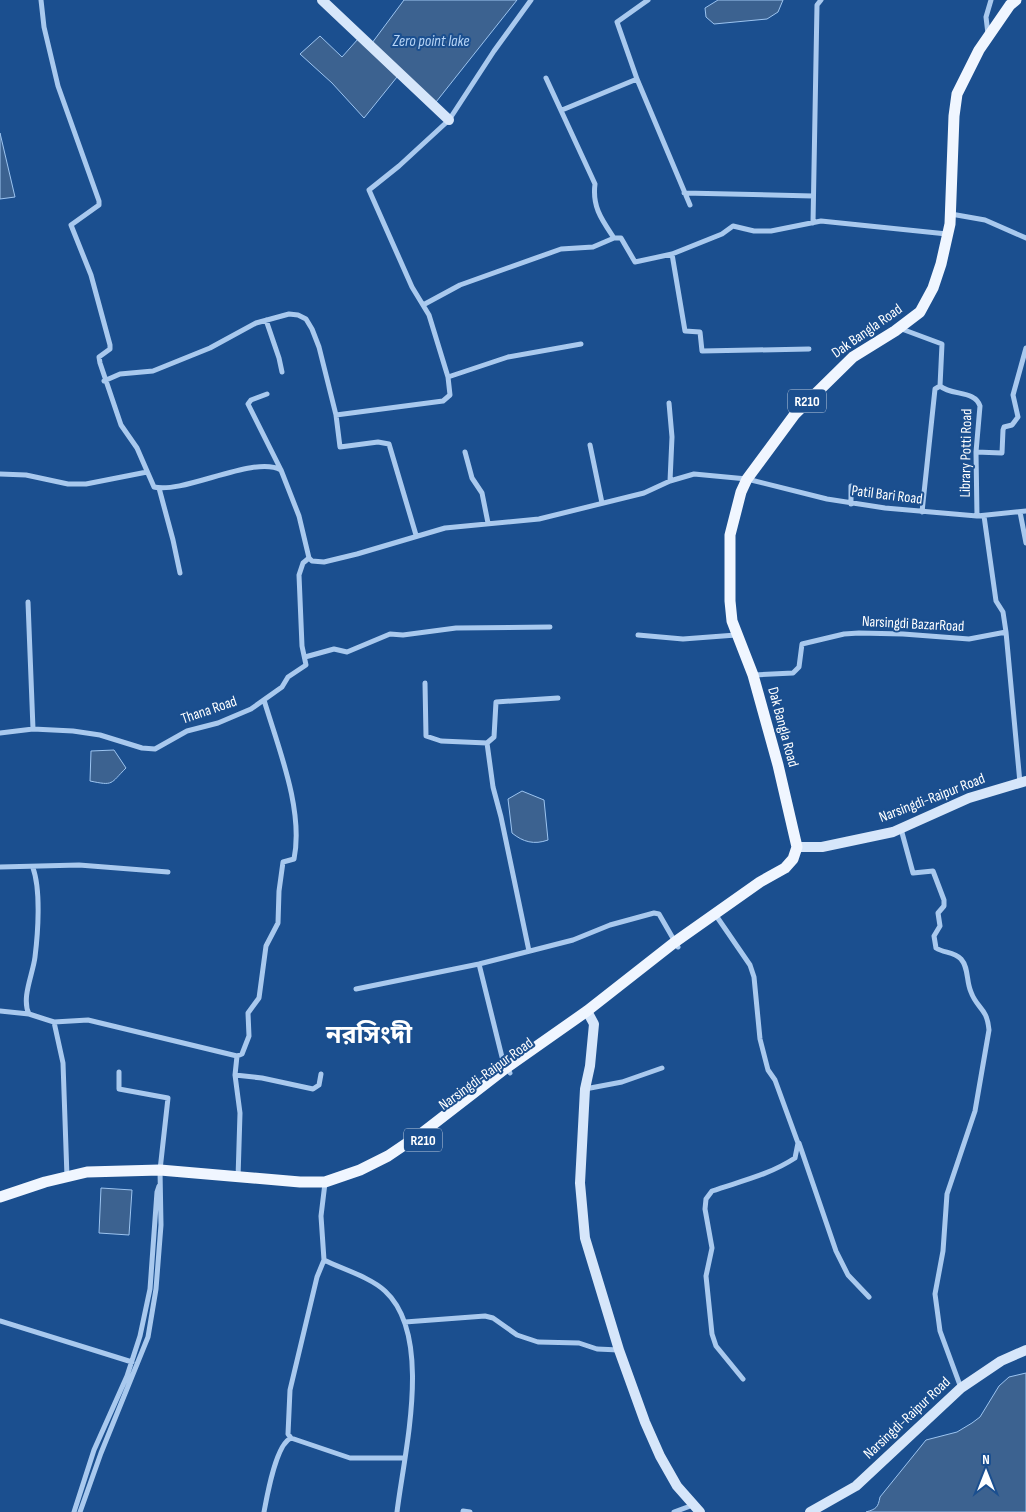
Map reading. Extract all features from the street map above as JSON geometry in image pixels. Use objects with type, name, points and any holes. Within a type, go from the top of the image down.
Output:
[{"type":"main road","name":"Dak Bangla Road","points":[[797,847],[778,765],[753,675],[736,636],[730,601],[730,535],[741,492],[747,479],[771,444],[822,385],[852,357],[899,328],[920,312],[942,264],[948,234],[951,214],[954,116],[957,94],[988,35],[1010,5],[1016,0]]},
{"type":"main road","name":"Narsingdi-Raipur Road","points":[[0,1198],[86,1172],[282,1187],[325,1185],[341,1178],[388,1156],[589,1013],[766,878],[774,876],[793,859],[797,847]]},
{"type":"main road","name":"Narsingdi-Raipur Road","points":[[160,1177],[238,1178],[325,1185]]},
{"type":"main road","name":"Narsingdi-Raipur Road","points":[[0,1204],[67,1178]]},
{"type":"street","points":[[41,0],[44,28],[58,86],[99,201],[99,205],[71,225],[92,275],[110,345],[110,349],[99,357],[104,381],[121,425],[137,448],[154,487],[159,488],[249,469],[272,468],[281,470]]},
{"type":"street","points":[[322,0],[449,120]]},
{"type":"street","points":[[336,415],[444,401],[450,395],[448,377],[429,314],[412,287],[369,190],[399,166],[449,120],[490,56],[531,0]]},
{"type":"street","points":[[648,0],[617,22],[637,79],[690,205]]},
{"type":"street","points":[[813,223],[817,4],[821,0]]},
{"type":"street","points":[[988,35],[986,17],[991,0]]},
{"type":"street","points":[[546,78],[595,184],[594,198],[597,210],[614,238]]},
{"type":"street","points":[[562,110],[637,79]]},
{"type":"street","points":[[684,193],[814,196]]},
{"type":"street","points":[[951,214],[984,220],[1026,238]]},
{"type":"street","points":[[423,305],[460,285],[561,249],[593,247],[614,238],[621,238],[636,262],[672,254],[722,234],[733,226],[754,231],[771,231],[821,221],[948,234]]},
{"type":"street","points":[[672,254],[685,331],[700,332],[702,351],[809,348]]},
{"type":"street","points":[[104,381],[120,374],[153,371],[210,348],[266,320],[289,314],[298,315],[306,320],[312,329],[318,347],[336,415],[340,447],[378,442],[389,444],[416,536]]},
{"type":"street","points":[[266,320],[280,358],[282,372]]},
{"type":"street","points":[[899,328],[942,344],[940,386],[935,389],[922,512]]},
{"type":"street","points":[[448,377],[508,357],[581,344]]},
{"type":"street","points":[[976,452],[999,455],[1002,453],[1004,427],[1013,424],[1018,417],[1013,395],[1026,348]]},
{"type":"street","name":"Library Potti Road","points":[[940,386],[946,391],[974,397],[979,400],[976,452],[977,516]]},
{"type":"street","points":[[267,394],[251,400],[248,404],[281,470],[298,516],[309,558],[303,563],[299,575],[302,646],[305,657],[334,649],[347,652],[390,634],[403,635],[456,628],[550,627]]},
{"type":"street","points":[[670,403],[672,437],[670,481]]},
{"type":"street","points":[[590,445],[602,503]]},
{"type":"street","points":[[465,452],[472,478],[482,493],[488,523]]},
{"type":"street","points":[[0,474],[21,474],[68,484],[86,484],[147,472]]},
{"type":"street","name":"Patil Bari Road","points":[[309,558],[312,561],[324,562],[445,528],[540,519],[656,489],[670,481],[700,474],[747,479],[852,504],[977,516],[1023,511]]},
{"type":"street","points":[[851,486],[852,504]]},
{"type":"street","points":[[159,488],[180,573]]},
{"type":"street","points":[[1023,511],[1026,543]]},
{"type":"street","points":[[984,516],[996,600],[1004,612],[1007,626],[1006,632],[1023,782]]},
{"type":"street","points":[[28,602],[33,729]]},
{"type":"street","name":"Narsingdi BazarRoad","points":[[753,675],[793,673],[799,667],[802,644],[844,634],[904,634],[969,639],[1006,632]]},
{"type":"street","points":[[638,635],[683,639],[736,636]]},
{"type":"street","name":"Thana Road","points":[[0,733],[33,729],[89,732],[142,748],[155,749],[187,731],[218,723],[251,709],[282,687],[294,672],[306,665],[305,657]]},
{"type":"street","points":[[425,683],[426,736],[441,741],[487,743],[494,738],[496,702],[558,698]]},
{"type":"street","points":[[0,1010],[29,1014],[54,1022],[88,1020],[237,1056],[242,1054],[249,1036],[248,1013],[259,998],[266,946],[278,923],[279,891],[283,862],[294,859],[296,849],[293,802],[264,700]]},
{"type":"street","points":[[487,743],[493,787],[529,951]]},
{"type":"street","name":"Narsingdi-Raipur Road","points":[[797,847],[822,847],[884,834],[969,798],[1023,782]]},
{"type":"street","points":[[901,828],[913,872],[932,872],[944,900],[944,906],[938,913],[940,926],[934,936],[936,948],[954,954],[966,966],[971,992],[983,1008],[988,1019],[989,1030],[975,1111],[947,1194],[943,1251],[935,1294],[940,1331],[961,1388]]},
{"type":"street","points":[[0,867],[26,865],[33,868],[79,865],[168,872]]},
{"type":"street","points":[[29,1014],[28,991],[35,958],[38,928],[33,868]]},
{"type":"street","points":[[356,989],[479,964],[572,940],[610,925],[654,913],[659,914],[676,945]]},
{"type":"street","points":[[717,916],[750,965],[754,977],[760,1039],[766,1062],[798,1143],[836,1251],[848,1275],[869,1297]]},
{"type":"street","points":[[479,964],[508,1070]]},
{"type":"street","points":[[589,1013],[594,1024],[585,1089],[580,1183],[581,1211],[586,1238],[619,1350],[660,1456],[677,1486],[697,1508]]},
{"type":"street","points":[[54,1022],[63,1063],[67,1178]]},
{"type":"street","points":[[237,1056],[235,1075],[240,1113],[238,1178]]},
{"type":"street","points":[[585,1089],[622,1082],[662,1068]]},
{"type":"street","points":[[74,1512],[94,1450],[132,1362],[140,1336],[150,1289],[157,1192],[168,1098],[119,1089],[117,1086],[119,1072]]},
{"type":"street","points":[[235,1075],[262,1078],[313,1089],[319,1085],[321,1074]]},
{"type":"street","points":[[743,1379],[716,1346],[712,1334],[706,1276],[712,1248],[705,1209],[706,1199],[712,1191],[774,1170],[788,1163],[795,1158],[798,1143]]},
{"type":"street","points":[[80,1512],[101,1453],[148,1337],[156,1289],[161,1225],[160,1177]]},
{"type":"street","points":[[325,1185],[321,1216],[324,1260],[312,1297],[290,1390],[288,1434],[291,1438],[350,1458],[404,1458]]},
{"type":"street","points":[[324,1260],[377,1285],[393,1299],[405,1322],[413,1370],[412,1401],[397,1512]]},
{"type":"street","points":[[405,1322],[485,1316],[493,1318],[517,1335],[538,1342],[579,1344],[597,1349],[619,1350]]},
{"type":"street","points":[[0,1321],[132,1362]]},
{"type":"street","name":"Narsingdi-Raipur Road","points":[[810,1512],[856,1486],[961,1388],[1001,1361],[1026,1350]]},
{"type":"street","points":[[264,1512],[279,1451],[286,1440],[291,1438]]},
{"type":"street","points":[[674,1512],[697,1508]]},
{"type":"street","points":[[463,1512],[470,1512]]},
{"type":"water","name":"Zero point lake","points":[[404,0],[517,0],[436,102],[372,43]]},
{"type":"water","points":[[718,0],[783,0],[778,12],[767,19],[714,24],[706,17],[705,8]]},
{"type":"water","points":[[320,36],[342,57],[358,39],[397,77],[364,118],[332,83],[300,54]]},
{"type":"water","points":[[0,133],[15,197],[0,199]]},
{"type":"water","points":[[114,750],[126,768],[111,782],[90,781],[91,751]]},
{"type":"water","points":[[522,791],[544,800],[548,840],[529,842],[520,839],[512,833],[508,799]]},
{"type":"water","points":[[101,1188],[132,1190],[129,1235],[99,1233]]},
{"type":"water","points":[[1026,1373],[1026,1512],[866,1512],[876,1508],[880,1497],[926,1440],[957,1432],[972,1423],[980,1417],[999,1386],[1009,1377]]},
{"type":"district","name":"নরসিংদী","points":[[369,1035]]}]
